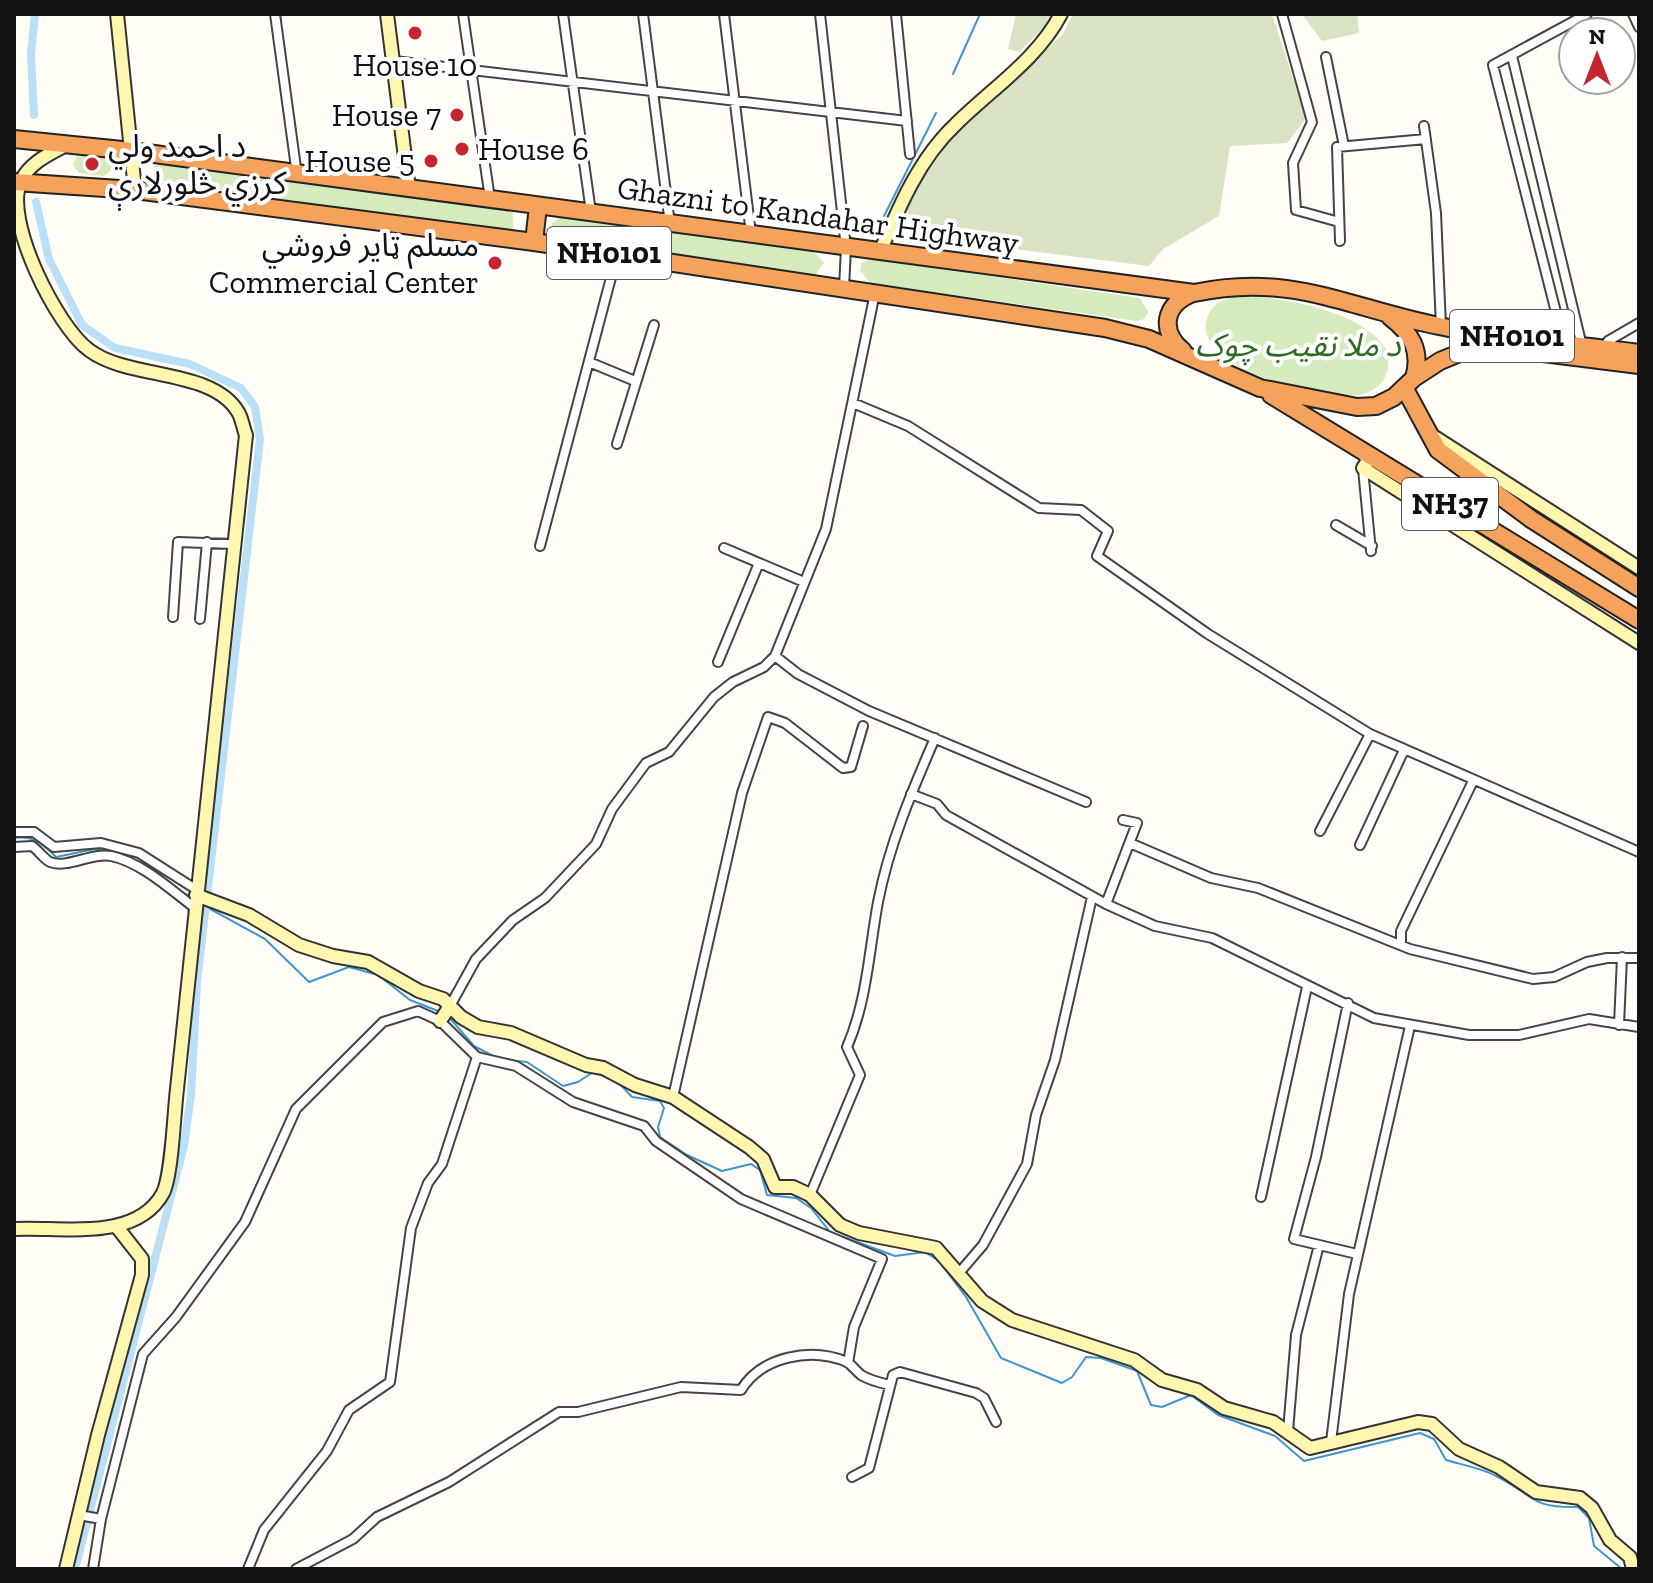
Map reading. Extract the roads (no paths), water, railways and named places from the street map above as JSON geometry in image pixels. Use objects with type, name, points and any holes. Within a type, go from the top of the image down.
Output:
[{"type":"highway","name":"Ghazni to Kandahar Highway","points":[[14,139],[132,151],[1194,293]]},
{"type":"highway","name":"Ghazni to Kandahar Highway","points":[[16,183],[135,190],[534,242],[1105,328],[1149,339],[1260,388],[1357,407],[1376,406],[1457,351],[1479,345],[1582,352],[1639,365]]},
{"type":"highway","points":[[534,242],[538,206]]},
{"type":"highway","name":"NH0101","points":[[1194,293],[1227,286],[1280,286],[1346,299],[1385,313],[1404,327],[1415,344],[1419,362],[1410,384]]},
{"type":"highway","name":"Ghazni to Kandahar Highway","points":[[1192,358],[1177,346],[1166,322],[1169,309],[1180,298],[1194,293]]},
{"type":"highway","name":"Ghazni to Kandahar Highway","points":[[1385,313],[1441,327],[1560,343],[1582,352],[1604,348],[1639,353]]},
{"type":"highway","name":"NH37","points":[[1410,384],[1438,450],[1467,473],[1639,588]]},
{"type":"highway","name":"NH37","points":[[1260,388],[1639,620]]},
{"type":"street","points":[[117,14],[135,190]]},
{"type":"street","points":[[275,14],[297,175]]},
{"type":"street","points":[[387,14],[409,189]]},
{"type":"street","points":[[463,14],[490,200]]},
{"type":"street","points":[[563,14],[591,213]]},
{"type":"street","points":[[643,14],[670,224]]},
{"type":"street","points":[[724,14],[751,234]]},
{"type":"street","points":[[820,14],[846,248],[844,288]]},
{"type":"street","points":[[896,14],[910,154]]},
{"type":"street","points":[[880,252],[900,204],[943,139],[1039,48],[1061,14]]},
{"type":"street","points":[[1282,14],[1312,122],[1293,163],[1296,210],[1339,222]]},
{"type":"street","points":[[1560,343],[1558,320],[1493,65],[1587,14]]},
{"type":"street","points":[[1633,14],[1639,27]]},
{"type":"street","points":[[1512,56],[1582,352]]},
{"type":"street","points":[[1326,57],[1344,146]]},
{"type":"street","points":[[394,61],[653,94],[907,121]]},
{"type":"street","points":[[1424,126],[1436,213],[1441,327]]},
{"type":"street","points":[[1340,241],[1334,152],[1344,146],[1426,139]]},
{"type":"street","points":[[14,1229],[117,1227],[140,1215],[162,1194],[177,1089],[246,435],[238,412],[223,396],[181,378],[110,362],[75,338],[39,279],[18,206],[16,183],[29,168],[68,144]]},
{"type":"street","points":[[540,546],[617,254]]},
{"type":"street","points":[[445,1013],[476,959],[513,920],[545,898],[596,844],[612,809],[646,763],[669,752],[723,690],[764,667],[775,656],[826,529],[876,292]]},
{"type":"street","points":[[1604,348],[1608,341],[1639,323]]},
{"type":"street","points":[[617,444],[654,325]]},
{"type":"street","points":[[589,362],[635,381]]},
{"type":"street","points":[[853,403],[908,426],[1039,508],[1081,510],[1108,531],[1097,556],[1208,634],[1370,734],[1639,852]]},
{"type":"street","points":[[1429,433],[1639,568]]},
{"type":"street","points":[[1336,525],[1372,548],[1363,468],[1368,461],[1362,450]]},
{"type":"street","points":[[1363,468],[1639,643]]},
{"type":"street","points":[[173,617],[178,542],[233,544]]},
{"type":"street","points":[[200,619],[207,542]]},
{"type":"street","points":[[724,548],[804,582]]},
{"type":"street","points":[[718,662],[759,563]]},
{"type":"street","points":[[775,656],[798,674],[869,711],[1086,802]]},
{"type":"street","points":[[673,1097],[742,793],[768,717],[785,723],[843,768],[851,767],[863,726]]},
{"type":"street","points":[[1320,831],[1370,734]]},
{"type":"street","points":[[810,1195],[860,1075],[847,1047],[866,984],[879,899],[911,794],[935,738]]},
{"type":"street","points":[[1360,845],[1404,750]]},
{"type":"street","points":[[1401,945],[1401,931],[1473,781]]},
{"type":"street","points":[[911,794],[937,804],[946,815],[1106,904],[1155,926],[1212,938],[1255,962],[1277,967],[1307,987],[1348,1003],[1374,1018],[1469,1035],[1519,1035],[1589,1019],[1639,1027]]},
{"type":"street","points":[[1106,904],[1135,833],[1137,823],[1123,820]]},
{"type":"street","points":[[14,832],[34,832],[54,847],[101,843],[139,853],[196,898]]},
{"type":"street","points":[[1130,843],[1211,878],[1258,888],[1401,945],[1533,979],[1554,977],[1587,962],[1639,958]]},
{"type":"street","points":[[14,847],[32,846],[48,862],[61,863],[94,854],[113,856],[196,898],[249,915],[299,945],[333,956],[368,962],[445,1013],[478,1027],[511,1033],[586,1065],[603,1068],[635,1085],[673,1097],[763,1159],[775,1187],[793,1187],[810,1195],[840,1225],[886,1240],[918,1242],[936,1248],[982,1301],[1012,1320],[1134,1360],[1162,1380],[1197,1390],[1224,1408],[1273,1422],[1310,1448],[1418,1422],[1432,1424],[1459,1449],[1499,1467],[1536,1492],[1580,1498],[1592,1508],[1610,1540],[1630,1557],[1633,1569]]},
{"type":"street","points":[[959,1273],[997,1223],[1027,1164],[1036,1115],[1055,1060],[1092,897]]},
{"type":"street","points":[[1619,1025],[1622,957]]},
{"type":"street","points":[[1261,1197],[1307,987]]},
{"type":"street","points":[[1348,1003],[1316,1157],[1294,1239],[1357,1254]]},
{"type":"street","points":[[93,1569],[101,1519],[143,1354],[176,1317],[245,1222],[296,1109],[383,1022],[418,1011],[445,1013],[477,1057],[516,1066],[573,1102],[644,1126],[656,1141],[741,1199],[882,1259],[854,1327],[848,1363]]},
{"type":"street","points":[[1331,1442],[1340,1343],[1357,1254],[1378,1177],[1410,1026]]},
{"type":"street","points":[[248,1569],[264,1530],[327,1451],[349,1410],[390,1382],[411,1228],[428,1183],[442,1164],[477,1057]]},
{"type":"street","points":[[66,1569],[142,1275],[142,1259],[117,1227]]},
{"type":"street","points":[[1288,1431],[1296,1335],[1319,1245]]},
{"type":"street","points":[[296,1569],[353,1539],[377,1517],[449,1482],[559,1412],[578,1412],[681,1387],[741,1390],[748,1378],[786,1356],[813,1355],[848,1363],[861,1375],[890,1385]]},
{"type":"street","points":[[852,1477],[869,1468],[893,1375],[900,1372],[976,1393],[984,1398],[996,1422]]},
{"type":"street","points":[[79,1515],[101,1519]]},
{"type":"waterway","points":[[34,115],[31,54],[35,14]]},
{"type":"waterway","points":[[953,74],[980,14]]},
{"type":"waterway","points":[[875,234],[936,113]]},
{"type":"waterway","points":[[36,202],[49,259],[82,325],[115,348],[190,364],[241,388],[255,407],[260,439],[197,982],[191,1095],[184,1146],[75,1569]]},
{"type":"waterway","points":[[14,838],[38,842],[56,857],[95,849],[104,851]]},
{"type":"waterway","points":[[174,887],[189,896]]},
{"type":"waterway","points":[[203,905],[265,939],[309,982],[349,967],[378,975],[410,1000],[438,1011]]},
{"type":"waterway","points":[[448,1016],[474,1046],[497,1058]]},
{"type":"waterway","points":[[507,1060],[527,1062],[563,1086],[578,1082],[593,1072],[612,1079]]},
{"type":"waterway","points":[[618,1082],[632,1097],[660,1101],[664,1108],[658,1127],[660,1137],[687,1155],[722,1171],[751,1164],[760,1170],[767,1195],[796,1198],[811,1208],[830,1232],[895,1256],[925,1252],[939,1261],[966,1297],[1001,1358],[1062,1383],[1072,1377],[1086,1357],[1101,1358],[1137,1371],[1151,1405],[1162,1407],[1191,1395],[1218,1415],[1275,1436],[1304,1461],[1420,1433],[1434,1439],[1446,1460],[1490,1473],[1540,1503],[1578,1507],[1589,1518],[1594,1546],[1622,1569]]},
{"type":"place","name":"House 10","points":[[415,33]]},
{"type":"place","name":"House 7","points":[[457,115]]},
{"type":"place","name":"House 6","points":[[462,149]]},
{"type":"place","name":"House 5","points":[[431,161]]},
{"type":"place","name":"د احمد ولي کرزي څلورلارې","points":[[92,164]]},
{"type":"place","name":"مسلم ټایر فروشي Commercial Center","points":[[495,263]]},
{"type":"park label","name":"د ملا نقيب چوک","points":[[1298,345]]}]
